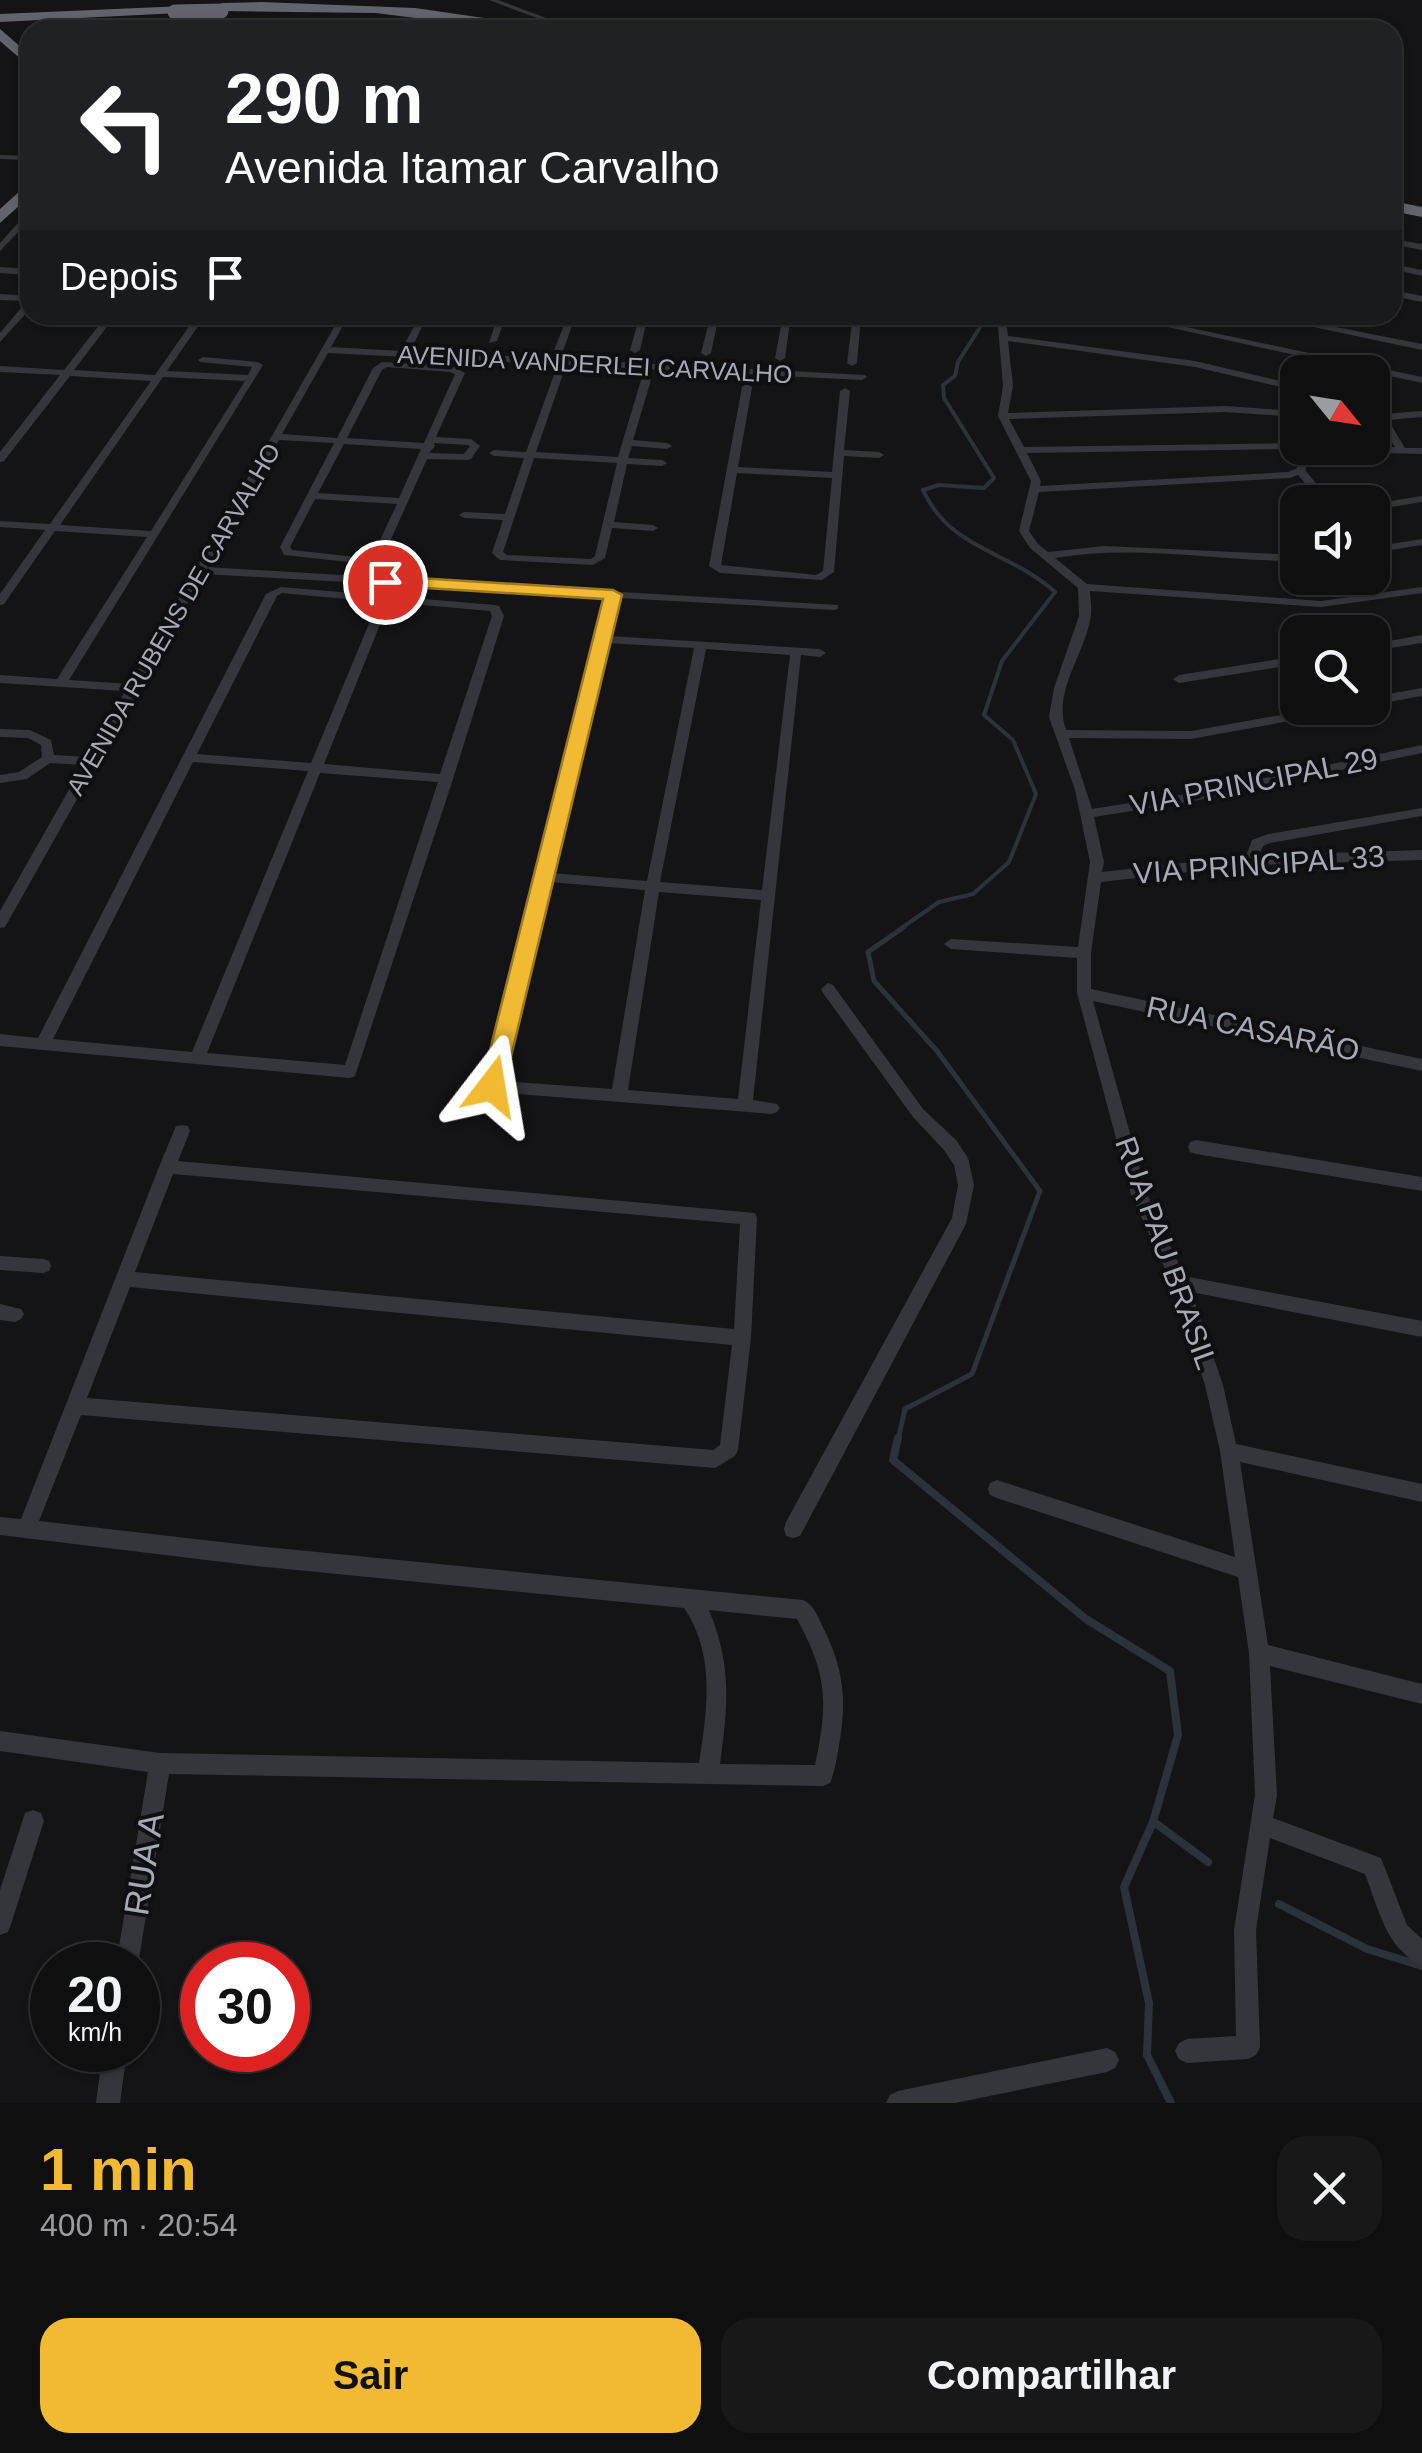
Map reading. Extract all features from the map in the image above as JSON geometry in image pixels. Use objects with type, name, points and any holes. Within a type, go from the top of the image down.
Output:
[{"type":"highway","points":[[100,0],[172,11]]},
{"type":"highway","points":[[266,5],[314,0]]},
{"type":"highway","points":[[452,0],[506,20]]},
{"type":"highway","points":[[0,20],[172,11],[212,3],[407,9],[473,20]]},
{"type":"highway","points":[[192,20],[212,3],[298,12],[314,20]]},
{"type":"highway","points":[[250,9],[358,10],[430,20]]},
{"type":"highway","points":[[0,20],[172,11]]},
{"type":"highway","points":[[84,20],[94,17]]},
{"type":"highway","points":[[0,33],[20,53]]},
{"type":"highway","points":[[0,203],[20,182]]},
{"type":"highway","points":[[0,218],[20,197]]},
{"type":"street","points":[[492,0],[548,20]]},
{"type":"street","points":[[0,248],[20,226]]},
{"type":"street","points":[[0,339],[20,314]]},
{"type":"street","points":[[0,459],[104,325]]},
{"type":"street","points":[[0,602],[195,325]]},
{"type":"street","name":"AVENIDA RUBENS DE CARVALHO","points":[[0,923],[340,325]]},
{"type":"street","points":[[404,354],[419,325]]},
{"type":"street","points":[[492,341],[498,325]]},
{"type":"street","points":[[555,361],[568,325]]},
{"type":"street","points":[[635,350],[641,325]]},
{"type":"street","points":[[706,353],[713,325]]},
{"type":"street","points":[[780,358],[785,325]]},
{"type":"street","points":[[852,363],[856,325]]},
{"type":"street","points":[[1003,325],[1008,386],[1002,416],[1036,489],[1024,531],[1045,556],[1084,587],[1321,604],[1422,590]]},
{"type":"street","points":[[1164,325],[1422,380]]},
{"type":"street","points":[[1310,325],[1404,344],[1422,344]]},
{"type":"street","points":[[1005,338],[1180,362],[1280,385]]},
{"type":"street","name":"AVENIDA VANDERLEI CARVALHO","points":[[328,350],[862,378]]},
{"type":"street","points":[[61,684],[251,378],[256,363],[203,360]]},
{"type":"street","points":[[385,364],[452,368],[460,372],[375,560],[292,555],[285,547],[339,441],[378,368],[385,364]]},
{"type":"street","points":[[0,369],[251,378]]},
{"type":"street","points":[[558,374],[499,555],[543,561],[596,561],[646,380]]},
{"type":"street","points":[[746,388],[714,564],[720,570],[818,578],[827,574],[845,391]]},
{"type":"street","points":[[1002,416],[1225,409],[1280,413]]},
{"type":"street","points":[[1390,417],[1422,414]]},
{"type":"street","points":[[1390,435],[1403,452]]},
{"type":"street","points":[[276,437],[429,447]]},
{"type":"street","points":[[627,443],[668,446]]},
{"type":"street","points":[[1020,450],[1280,447]]},
{"type":"street","points":[[1390,451],[1422,452]]},
{"type":"street","points":[[494,453],[662,463]]},
{"type":"street","points":[[840,453],[879,454]]},
{"type":"street","points":[[1300,465],[1300,472],[1311,485]]},
{"type":"street","points":[[732,470],[838,475]]},
{"type":"street","points":[[1036,489],[1260,480],[1300,472]]},
{"type":"street","points":[[311,496],[403,501]]},
{"type":"street","points":[[1390,504],[1422,499]]},
{"type":"street","points":[[464,516],[509,517]]},
{"type":"street","points":[[0,524],[153,534]]},
{"type":"street","points":[[608,525],[652,528]]},
{"type":"street","points":[[1390,547],[1422,542]]},
{"type":"street","points":[[1045,556],[1084,550],[1280,557]]},
{"type":"street","points":[[535,590],[543,561]]},
{"type":"street","points":[[198,570],[834,606]]},
{"type":"street","points":[[766,604],[771,575]]},
{"type":"street","name":"RUA PAU BRASIL","points":[[1084,587],[1085,616],[1060,688],[1055,716],[1095,845],[1096,878],[1084,953],[1084,993],[1139,1194],[1207,1356],[1230,1451],[1259,1653],[1265,1750],[1264,1825],[1246,1930],[1248,2047],[1187,2051]]},
{"type":"street","points":[[0,1040],[350,1072],[498,612],[490,607],[281,590],[272,594],[186,756],[43,1043]]},
{"type":"street","points":[[613,595],[492,1086],[772,1108]]},
{"type":"street","points":[[198,1056],[386,599]]},
{"type":"street","points":[[603,639],[820,653]]},
{"type":"street","points":[[1390,645],[1422,640]]},
{"type":"street","points":[[619,1096],[654,886],[701,645]]},
{"type":"street","points":[[744,1106],[796,652]]},
{"type":"street","points":[[1179,679],[1280,663]]},
{"type":"street","points":[[0,679],[133,688]]},
{"type":"street","points":[[1390,698],[1422,692]]},
{"type":"street","points":[[1060,734],[1191,735],[1280,719]]},
{"type":"street","points":[[0,732],[39,736],[47,743],[48,759]]},
{"type":"street","name":"VIA PRINCIPAL 29","points":[[1086,814],[1199,796],[1422,748]]},
{"type":"street","points":[[186,756],[447,779]]},
{"type":"street","points":[[0,780],[22,776],[48,759],[92,761]]},
{"type":"street","points":[[1251,860],[1257,843],[1268,839],[1422,812]]},
{"type":"street","name":"VIA PRINCIPAL 33","points":[[1096,878],[1251,860],[1422,855]]},
{"type":"street","points":[[545,877],[770,896]]},
{"type":"street","points":[[952,944],[1084,953]]},
{"type":"street","points":[[794,1529],[960,1220],[966,1185],[962,1163],[950,1145],[918,1113],[828,990]]},
{"type":"street","name":"RUA CASARÃO","points":[[1084,993],[1422,1065]]},
{"type":"street","points":[[27,1529],[182,1131]]},
{"type":"street","points":[[1196,1148],[1422,1184]]},
{"type":"street","points":[[78,1406],[715,1459],[728,1450],[742,1338],[751,1225],[748,1218],[167,1167]]},
{"type":"street","points":[[0,1263],[42,1266]]},
{"type":"street","points":[[127,1279],[742,1338]]},
{"type":"street","points":[[1179,1282],[1422,1329]]},
{"type":"street","points":[[1230,1451],[1422,1493]]},
{"type":"street","points":[[997,1489],[1244,1569]]},
{"type":"street","points":[[0,1526],[804,1610],[828,1654],[835,1682],[834,1720],[823,1776],[160,1763],[0,1741]]},
{"type":"street","points":[[689,1598],[702,1614],[716,1652],[717,1690],[708,1773]]},
{"type":"street","points":[[1259,1653],[1422,1694]]},
{"type":"street","name":"RUA A","points":[[132,1942],[160,1763]]},
{"type":"street","points":[[0,1924],[33,1821]]},
{"type":"street","points":[[1264,1825],[1373,1866],[1398,1933],[1422,1954]]},
{"type":"street","points":[[898,2103],[1107,2060]]},
{"type":"street","points":[[108,2103],[112,2072]]},
{"type":"waterway","points":[[900,929],[939,902],[973,894],[1009,862],[1036,794],[1013,740],[984,715],[1002,661],[1055,592],[1038,578],[965,538],[935,510],[923,490],[939,485],[984,488],[994,478],[944,398],[943,385],[955,376],[958,362],[981,325]]},
{"type":"waterway","points":[[898,1440],[905,1409],[972,1374],[1040,1191],[937,1051],[874,981],[868,952],[904,927]]},
{"type":"waterway","points":[[898,1438],[893,1460],[1086,1619],[1170,1671],[1178,1735],[1153,1822],[1124,1887],[1149,2003],[1147,2055],[1171,2103]]},
{"type":"waterway","points":[[1154,1822],[1208,1862]]},
{"type":"waterway","points":[[1279,1904],[1367,1949],[1422,1966]]},
{"type":"route","points":[[385,582],[613,595],[492,1086]]}]
